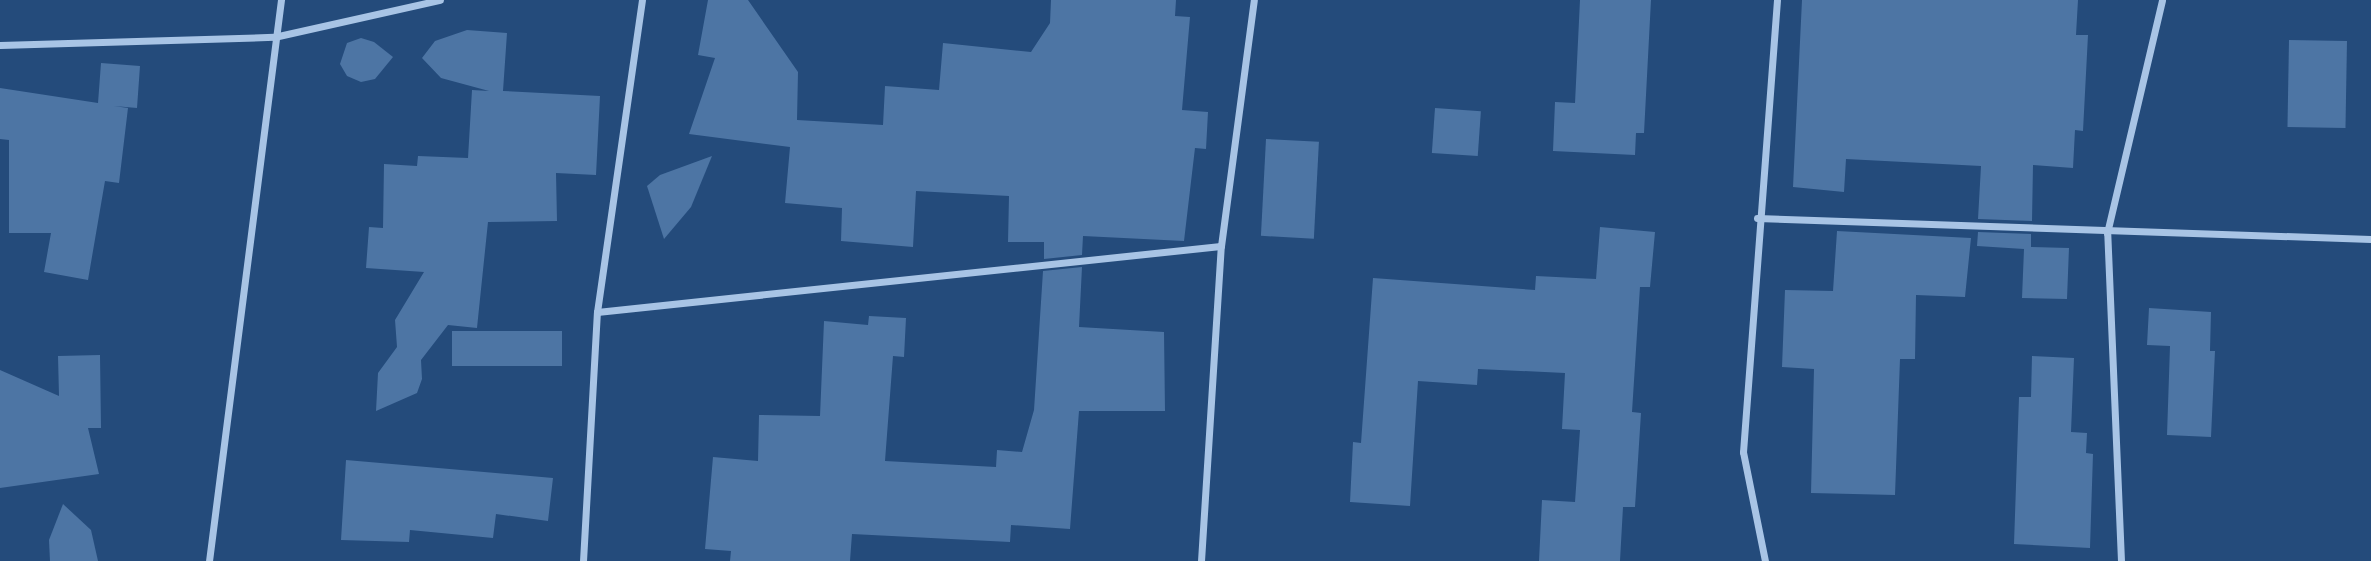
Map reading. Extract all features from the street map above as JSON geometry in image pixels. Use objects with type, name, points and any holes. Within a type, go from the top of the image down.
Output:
[{"type":"street","points":[[209,561],[274,37],[281,0]]},
{"type":"street","points":[[0,45],[274,37],[440,0]]},
{"type":"street","points":[[583,561],[597,312],[642,0]]},
{"type":"street","points":[[1202,561],[1222,246],[1254,0]]},
{"type":"street","points":[[1765,561],[1743,452],[1757,218],[1777,0]]},
{"type":"street","points":[[2121,561],[2107,233],[2162,0]]},
{"type":"street","points":[[1757,218],[2107,233],[2371,239]]},
{"type":"street","points":[[597,312],[1222,246]]},
{"type":"building","points":[[708,0],[748,0],[798,72],[797,120],[883,125],[885,86],[939,90],[943,43],[1031,52],[1050,23],[1051,0],[1176,0],[1175,16],[1190,17],[1182,110],[1208,112],[1206,149],[1195,148],[1184,241],[1083,236],[1082,255],[1044,259],[1044,242],[1008,242],[1009,196],[916,191],[913,247],[841,241],[842,208],[785,203],[790,147],[689,134],[715,58],[698,55]]},
{"type":"building","points":[[1580,0],[1651,0],[1644,133],[1636,133],[1635,155],[1553,151],[1555,102],[1575,103]]},
{"type":"building","points":[[1802,0],[2078,0],[2076,35],[2088,35],[2083,131],[2075,130],[2073,168],[2033,165],[2032,221],[1978,219],[1981,166],[1846,159],[1844,192],[1793,187]]},
{"type":"building","points":[[467,30],[507,33],[503,91],[600,96],[596,175],[556,173],[557,221],[488,222],[477,328],[448,325],[421,360],[422,379],[417,393],[376,411],[378,373],[397,347],[395,320],[424,272],[366,268],[369,227],[383,228],[384,164],[417,166],[418,156],[468,158],[472,90],[489,91],[441,78],[422,58],[435,41]]},
{"type":"building","points":[[361,38],[374,42],[393,57],[375,79],[361,82],[347,76],[340,64],[347,43]]},
{"type":"building","points":[[2289,40],[2347,41],[2345,128],[2287,127]]},
{"type":"building","points":[[101,63],[140,66],[137,108],[114,106],[128,108],[119,183],[105,181],[88,280],[44,272],[51,233],[9,233],[9,140],[0,139],[0,88],[98,103]]},
{"type":"building","points":[[1435,108],[1481,111],[1478,156],[1432,153]]},
{"type":"building","points":[[1266,139],[1319,142],[1314,239],[1261,236]]},
{"type":"building","points":[[712,156],[691,207],[664,239],[647,186],[660,175]]},
{"type":"building","points":[[1600,227],[1655,232],[1650,287],[1640,287],[1632,412],[1641,413],[1635,507],[1623,507],[1620,561],[1539,561],[1542,500],[1575,502],[1580,430],[1562,429],[1565,373],[1478,369],[1477,385],[1418,381],[1410,506],[1350,502],[1353,442],[1361,443],[1373,278],[1535,290],[1536,276],[1596,279]]},
{"type":"building","points":[[1837,231],[1971,238],[1965,297],[1916,295],[1915,359],[1900,359],[1895,495],[1811,493],[1814,369],[1782,367],[1785,290],[1833,291]]},
{"type":"building","points":[[1978,232],[2031,234],[2031,247],[2069,248],[2067,299],[2022,298],[2024,249],[1977,246]]},
{"type":"building","points":[[1082,267],[1079,327],[1164,332],[1165,411],[1079,411],[1070,529],[1011,525],[1010,542],[852,534],[850,561],[730,561],[731,551],[705,549],[713,457],[758,461],[759,415],[820,416],[824,321],[868,325],[869,316],[906,318],[904,357],[893,356],[885,461],[996,467],[997,450],[1022,452],[1034,410],[1043,271]]},
{"type":"building","points":[[2149,308],[2211,312],[2210,351],[2215,351],[2211,437],[2167,435],[2170,346],[2147,345]]},
{"type":"building","points":[[452,331],[562,331],[562,366],[452,366]]},
{"type":"building","points":[[100,355],[101,428],[88,428],[99,474],[0,488],[0,370],[59,396],[58,356]]},
{"type":"building","points":[[2032,356],[2074,358],[2071,432],[2087,433],[2086,453],[2093,454],[2090,548],[2014,544],[2019,397],[2031,397]]},
{"type":"building","points":[[346,460],[553,478],[548,521],[496,514],[493,538],[410,530],[409,542],[341,540]]},
{"type":"building","points":[[63,504],[91,530],[98,561],[50,561],[49,540]]}]
